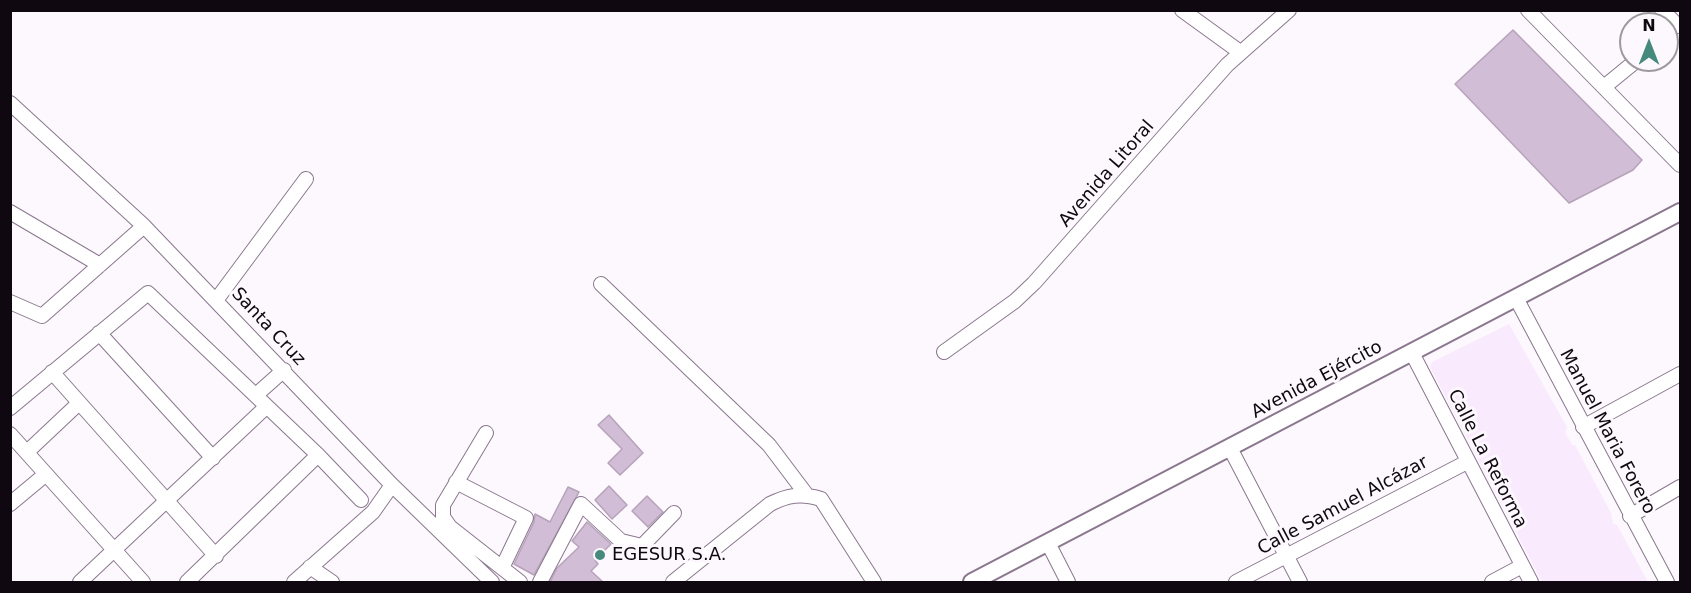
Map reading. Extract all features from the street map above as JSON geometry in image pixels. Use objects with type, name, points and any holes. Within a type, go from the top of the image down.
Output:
[{"type":"main road","name":"Avenida Ejército","points":[[972,582],[1680,212]]},
{"type":"street","points":[[1182,10],[1240,52]]},
{"type":"street","name":"Avenida Litoral","points":[[944,352],[1015,301],[1034,283],[1240,52],[1288,10]]},
{"type":"street","points":[[1528,10],[1680,165]]},
{"type":"street","points":[[1604,87],[1622,72]]},
{"type":"street","name":"Santa Cruz","points":[[10,104],[144,226],[217,299],[392,485],[492,582]]},
{"type":"street","points":[[217,299],[306,179]]},
{"type":"street","points":[[10,212],[100,265]]},
{"type":"street","points":[[10,302],[42,316],[144,226]]},
{"type":"street","points":[[601,284],[769,445],[806,494]]},
{"type":"street","points":[[10,408],[148,292],[362,500]]},
{"type":"street","name":"Manuel Maria Forero","points":[[1516,298],[1666,582]]},
{"type":"street","points":[[99,333],[213,458]]},
{"type":"street","name":"Calle La Reforma","points":[[1412,353],[1531,582]]},
{"type":"street","points":[[256,395],[284,370]]},
{"type":"street","points":[[52,372],[216,556]]},
{"type":"street","points":[[1583,427],[1680,374]]},
{"type":"street","points":[[27,452],[79,403]]},
{"type":"street","points":[[80,582],[266,407]]},
{"type":"street","points":[[486,433],[443,505],[443,517],[450,527],[520,582]]},
{"type":"street","points":[[10,434],[143,582]]},
{"type":"street","points":[[1230,448],[1300,582]]},
{"type":"street","points":[[187,582],[318,455]]},
{"type":"street","name":"Calle Samuel Alcázar","points":[[1236,582],[1467,462]]},
{"type":"street","points":[[10,504],[46,474]]},
{"type":"street","points":[[456,482],[526,518],[502,568]]},
{"type":"street","points":[[294,582],[373,512],[392,485]]},
{"type":"street","points":[[1630,516],[1680,487]]},
{"type":"street","points":[[673,582],[770,504],[787,495],[806,494],[821,499],[874,582]]},
{"type":"street","points":[[540,582],[581,504],[621,542],[642,546],[674,513]]},
{"type":"street","points":[[1048,543],[1068,582]]},
{"type":"street","points":[[1492,582],[1522,566]]},
{"type":"street","points":[[310,567],[332,582]]},
{"type":"shaded area","points":[[1509,324],[1567,427],[1565,432],[1572,445],[1575,445],[1611,513],[1613,524],[1617,525],[1648,582],[1542,582],[1430,367],[1432,362]]},
{"type":"building","points":[[1513,30],[1642,160],[1633,170],[1569,203],[1455,84]]},
{"type":"building","points":[[609,415],[643,453],[620,475],[608,463],[622,449],[598,425]]},
{"type":"building","points":[[609,486],[627,505],[612,519],[595,500]]},
{"type":"building","points":[[568,487],[579,492],[534,575],[514,564],[534,522],[535,514],[550,522]]},
{"type":"building","points":[[647,496],[663,512],[648,527],[632,511]]},
{"type":"building","points":[[587,522],[611,544],[595,560],[598,564],[591,571],[603,582],[550,582],[557,568],[579,547],[572,541]]},
{"type":"place","name":"EGESUR S.A.","points":[[600,555]]}]
